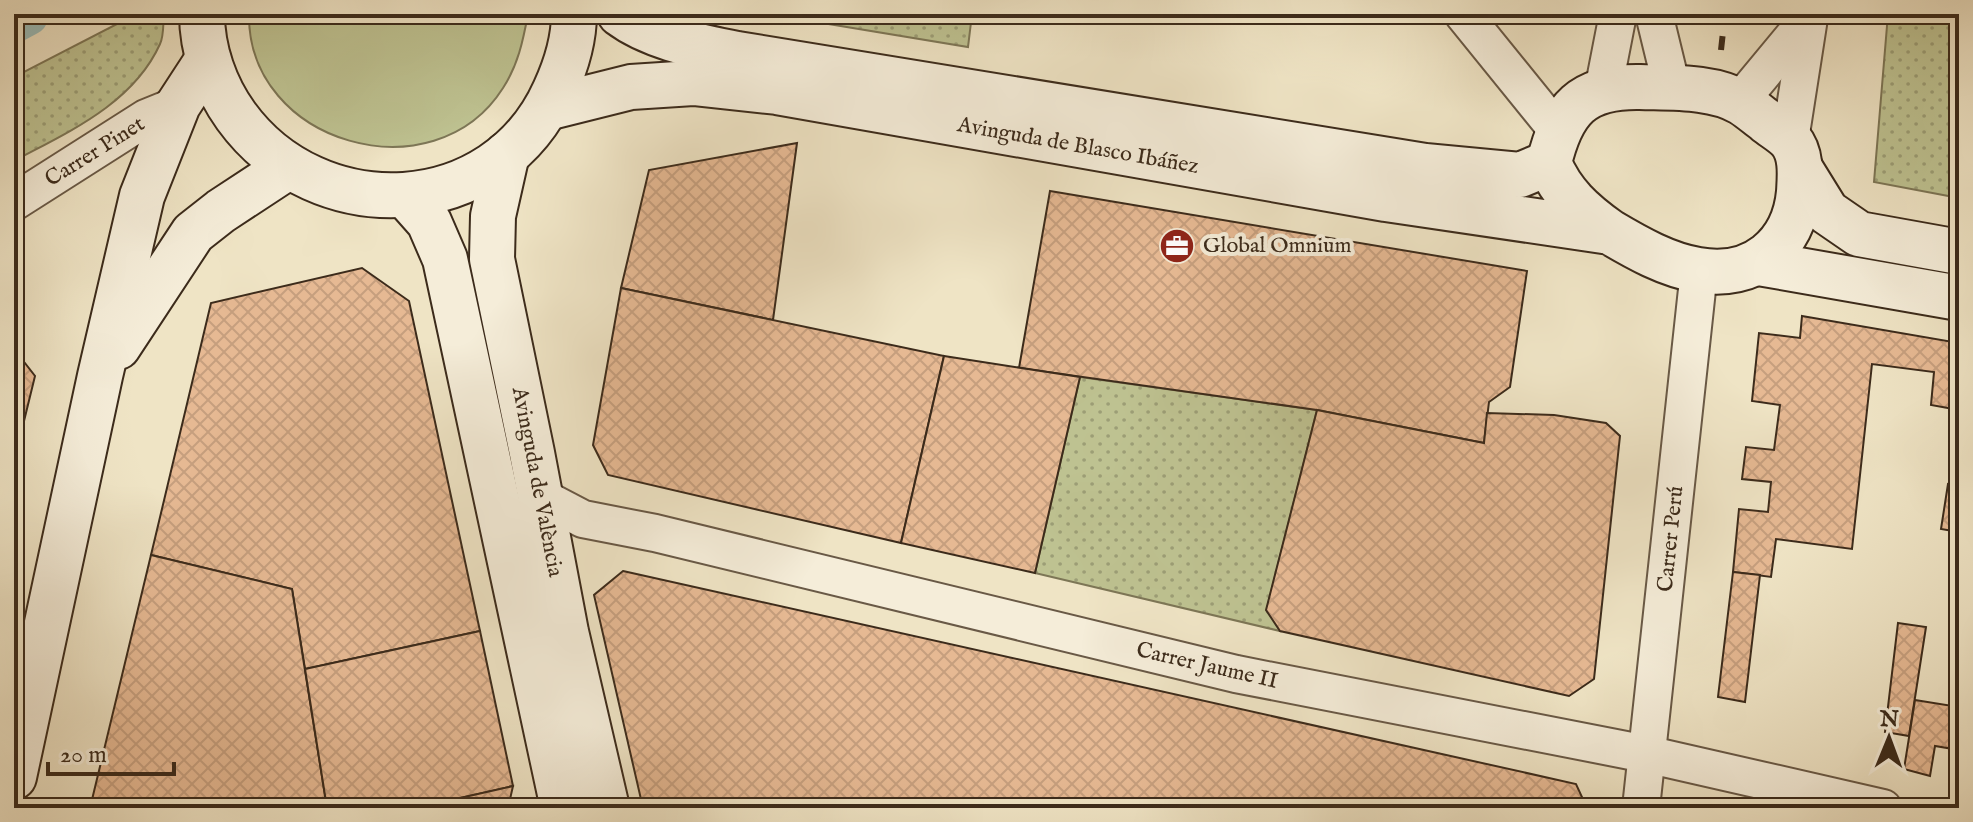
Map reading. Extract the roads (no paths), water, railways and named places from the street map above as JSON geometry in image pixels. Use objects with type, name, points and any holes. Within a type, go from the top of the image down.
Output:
[{"type":"main road","points":[[202,14],[208,59],[225,101],[252,138],[288,167],[325,185],[365,195],[406,196],[442,189],[464,180],[507,154],[529,133],[547,108],[567,65],[574,14]]},
{"type":"main road","name":"Avinguda de Blasco Ibáñez","points":[[620,14],[636,24],[683,42],[737,54],[1425,166],[1520,175],[1553,146]]},
{"type":"main road","points":[[14,777],[142,196],[178,105],[208,59]]},
{"type":"main road","name":"Avinguda de Blasco Ibáñez","points":[[547,108],[631,87],[693,83],[777,92],[1370,196],[1610,232]]},
{"type":"main road","points":[[1959,252],[1859,234],[1827,212],[1795,155],[1740,101],[1711,93],[1633,87],[1603,91],[1589,96],[1570,110],[1553,146],[1566,195],[1584,213],[1637,248],[1699,271],[1727,271],[1759,263],[1959,298]]},
{"type":"main road","name":"Avinguda de València","points":[[507,154],[493,216],[492,259],[566,632],[607,808]]},
{"type":"main road","points":[[1759,263],[1785,237],[1794,222],[1795,155]]},
{"type":"main road","points":[[100,376],[193,233],[288,167]]},
{"type":"main road","name":"Avinguda de València","points":[[406,196],[429,222],[445,259],[557,799]]},
{"type":"street","points":[[1463,14],[1553,146]]},
{"type":"street","points":[[1603,91],[1618,14]]},
{"type":"street","points":[[1654,14],[1672,88]]},
{"type":"street","points":[[1740,101],[1809,16]]},
{"type":"street","points":[[1795,155],[1809,16]]},
{"type":"street","name":"Carrer Pinet","points":[[14,202],[146,118],[178,105]]},
{"type":"street","name":"Carrer Perú","points":[[1641,808],[1699,271]]},
{"type":"street","name":"Carrer Jaume II","points":[[539,496],[583,519],[655,533],[1236,674],[1646,754],[1883,808]]},
{"type":"waterway","points":[[14,21],[27,14]]},
{"type":"railway","points":[[1721,50],[1725,14]]},
{"type":"place","name":"Global Omnium","points":[[1177,246]]}]
